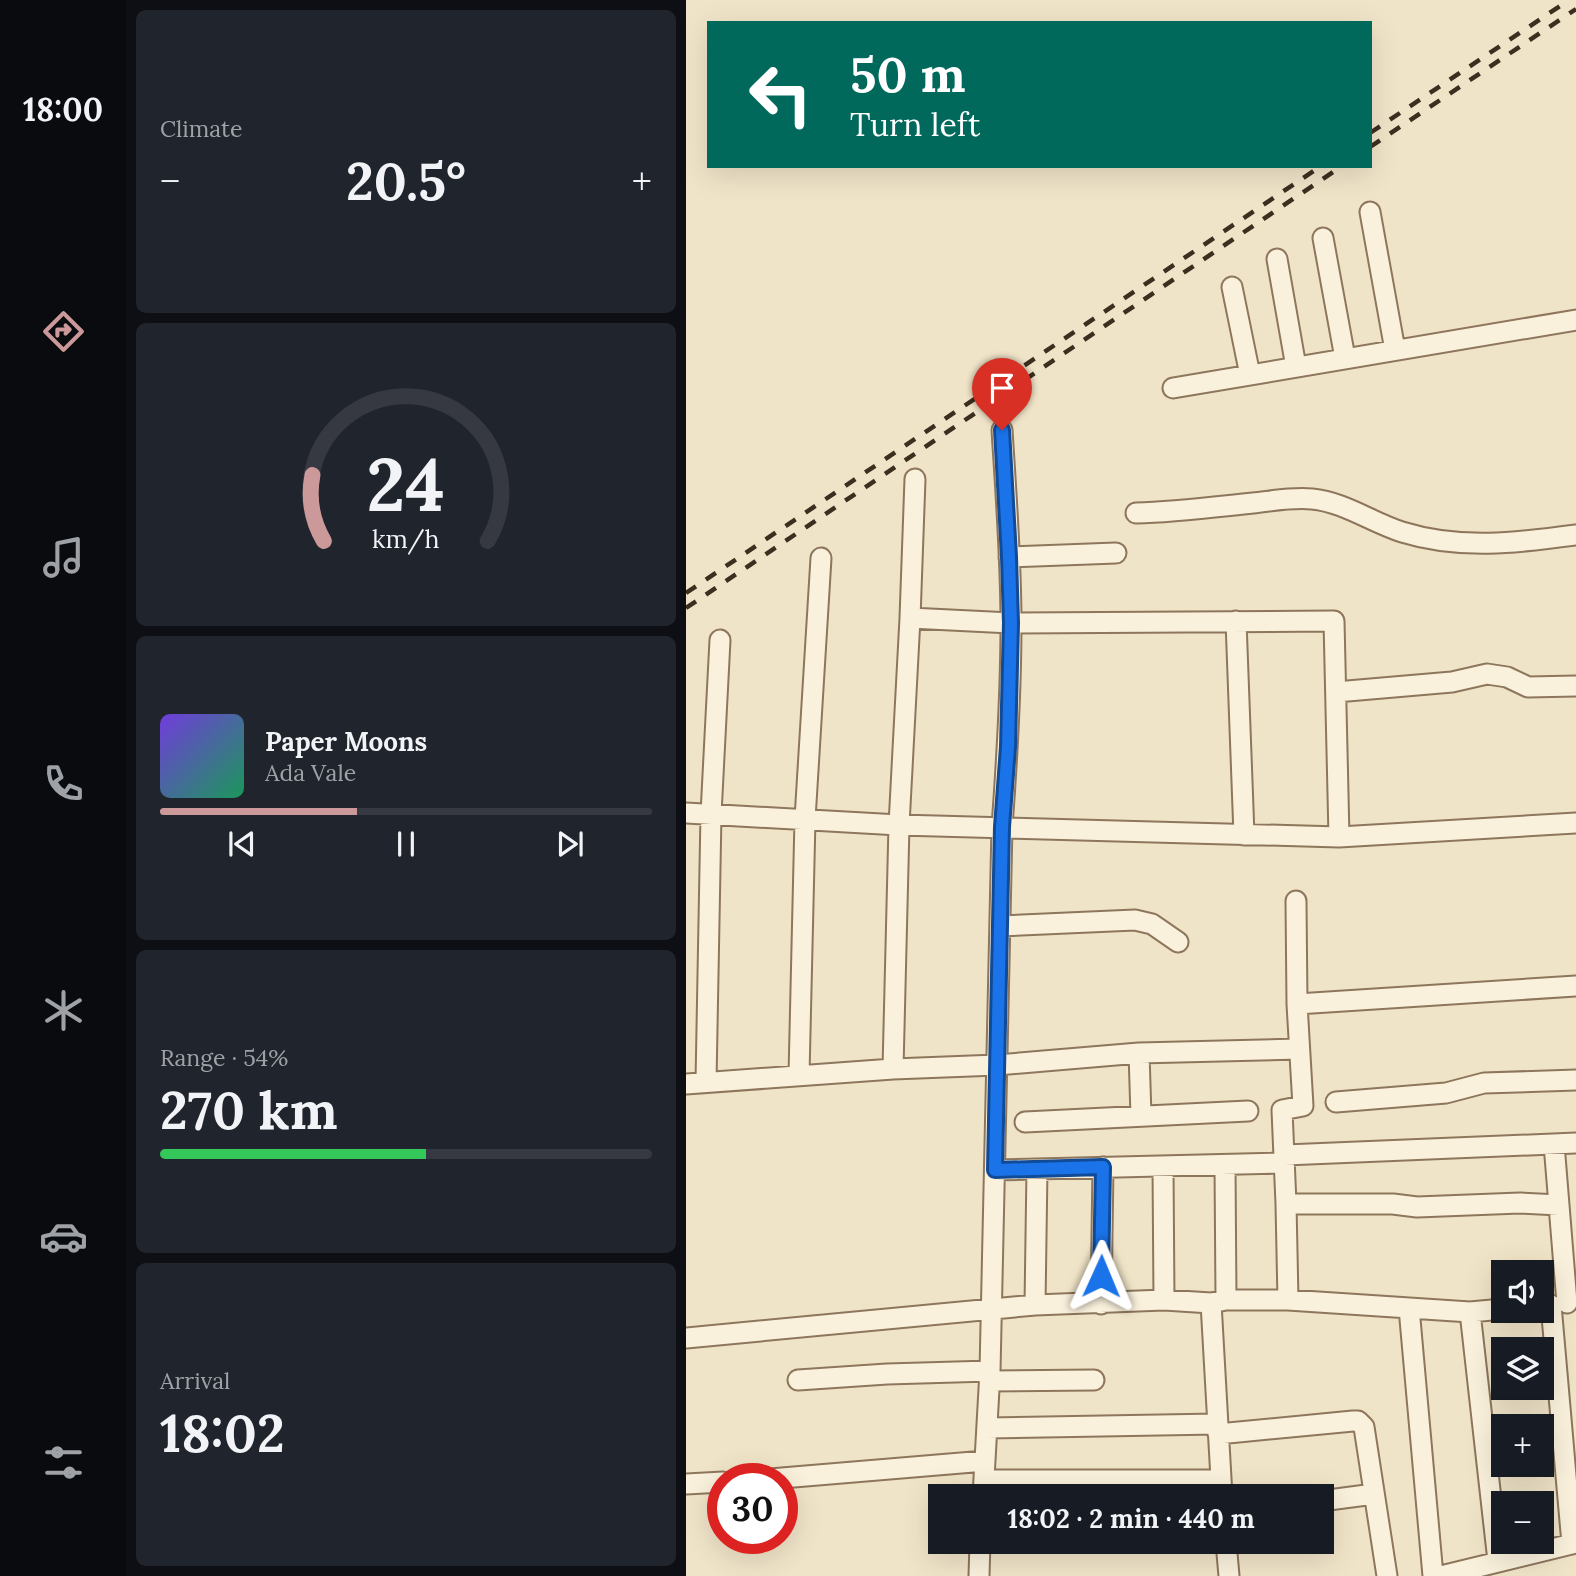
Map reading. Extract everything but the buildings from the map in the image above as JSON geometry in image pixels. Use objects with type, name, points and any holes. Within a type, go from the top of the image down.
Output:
[{"type":"street","points":[[1370,212],[1395,350]]},
{"type":"street","points":[[1323,238],[1345,358]]},
{"type":"street","points":[[1277,259],[1297,367]]},
{"type":"street","points":[[1232,287],[1250,375]]},
{"type":"street","points":[[1173,388],[1576,320]]},
{"type":"street","points":[[984,1479],[990,1376],[1002,827],[1008,747],[1011,623],[1002,430]]},
{"type":"street","points":[[893,1069],[915,479]]},
{"type":"street","points":[[1136,513],[1310,499],[1336,505],[1400,531],[1460,543],[1514,543],[1576,535]]},
{"type":"street","points":[[1009,557],[1116,553]]},
{"type":"street","points":[[799,1075],[805,819],[821,558]]},
{"type":"street","points":[[910,618],[1011,623],[1334,621],[1339,837]]},
{"type":"street","points":[[1236,621],[1244,835]]},
{"type":"street","points":[[706,1082],[711,814],[720,640]]},
{"type":"street","points":[[1336,692],[1452,682],[1487,674],[1507,677],[1528,687],[1576,686]]},
{"type":"street","points":[[686,813],[900,825],[1339,837],[1576,823]]},
{"type":"street","points":[[1288,1300],[1282,1110],[1303,1106],[1297,1004],[1296,901]]},
{"type":"street","points":[[1000,926],[1143,920],[1178,942]]},
{"type":"street","points":[[1297,1004],[1576,986]]},
{"type":"street","points":[[686,1084],[1139,1054],[1299,1049]]},
{"type":"street","points":[[1139,1054],[1141,1116]]},
{"type":"street","points":[[1336,1102],[1446,1093],[1484,1083],[1576,1080]]},
{"type":"street","points":[[1025,1122],[1248,1111]]},
{"type":"street","points":[[995,1170],[1225,1165],[1285,1159],[1576,1143]]},
{"type":"street","points":[[1441,1576],[1574,1544],[1559,1304],[1559,1205],[1554,1144]]},
{"type":"street","points":[[1221,1484],[1217,1429],[1218,1302],[1225,1165]]},
{"type":"street","points":[[1163,1166],[1164,1300]]},
{"type":"street","points":[[1101,1304],[1103,1167]]},
{"type":"street","points":[[1035,1305],[1037,1169]]},
{"type":"street","points":[[1286,1203],[1393,1203],[1438,1208],[1520,1203],[1559,1205]]},
{"type":"street","points":[[686,1338],[992,1308],[1164,1300],[1288,1300],[1470,1312],[1491,1310]]},
{"type":"street","points":[[1409,1308],[1433,1576]]},
{"type":"street","points":[[1470,1312],[1498,1561]]},
{"type":"street","points":[[798,1380],[887,1374],[1094,1380]]},
{"type":"street","points":[[987,1429],[1217,1429],[1357,1421],[1364,1427],[1387,1576]]},
{"type":"street","points":[[798,1479],[984,1479],[1116,1484]]},
{"type":"street","points":[[686,1484],[707,1483]]},
{"type":"street","points":[[1334,1500],[1374,1494]]},
{"type":"street","points":[[979,1576],[980,1554]]},
{"type":"street","points":[[1227,1554],[1229,1576]]},
{"type":"railway","points":[[1372,132],[1569,0]]},
{"type":"railway","points":[[1372,146],[1576,9]]},
{"type":"railway","points":[[686,593],[1318,168]]},
{"type":"railway","points":[[686,608],[1339,168]]},
{"type":"route","points":[[1002,430],[1011,623],[1008,747],[1002,827],[995,1170],[1103,1167],[1101,1276]]}]
